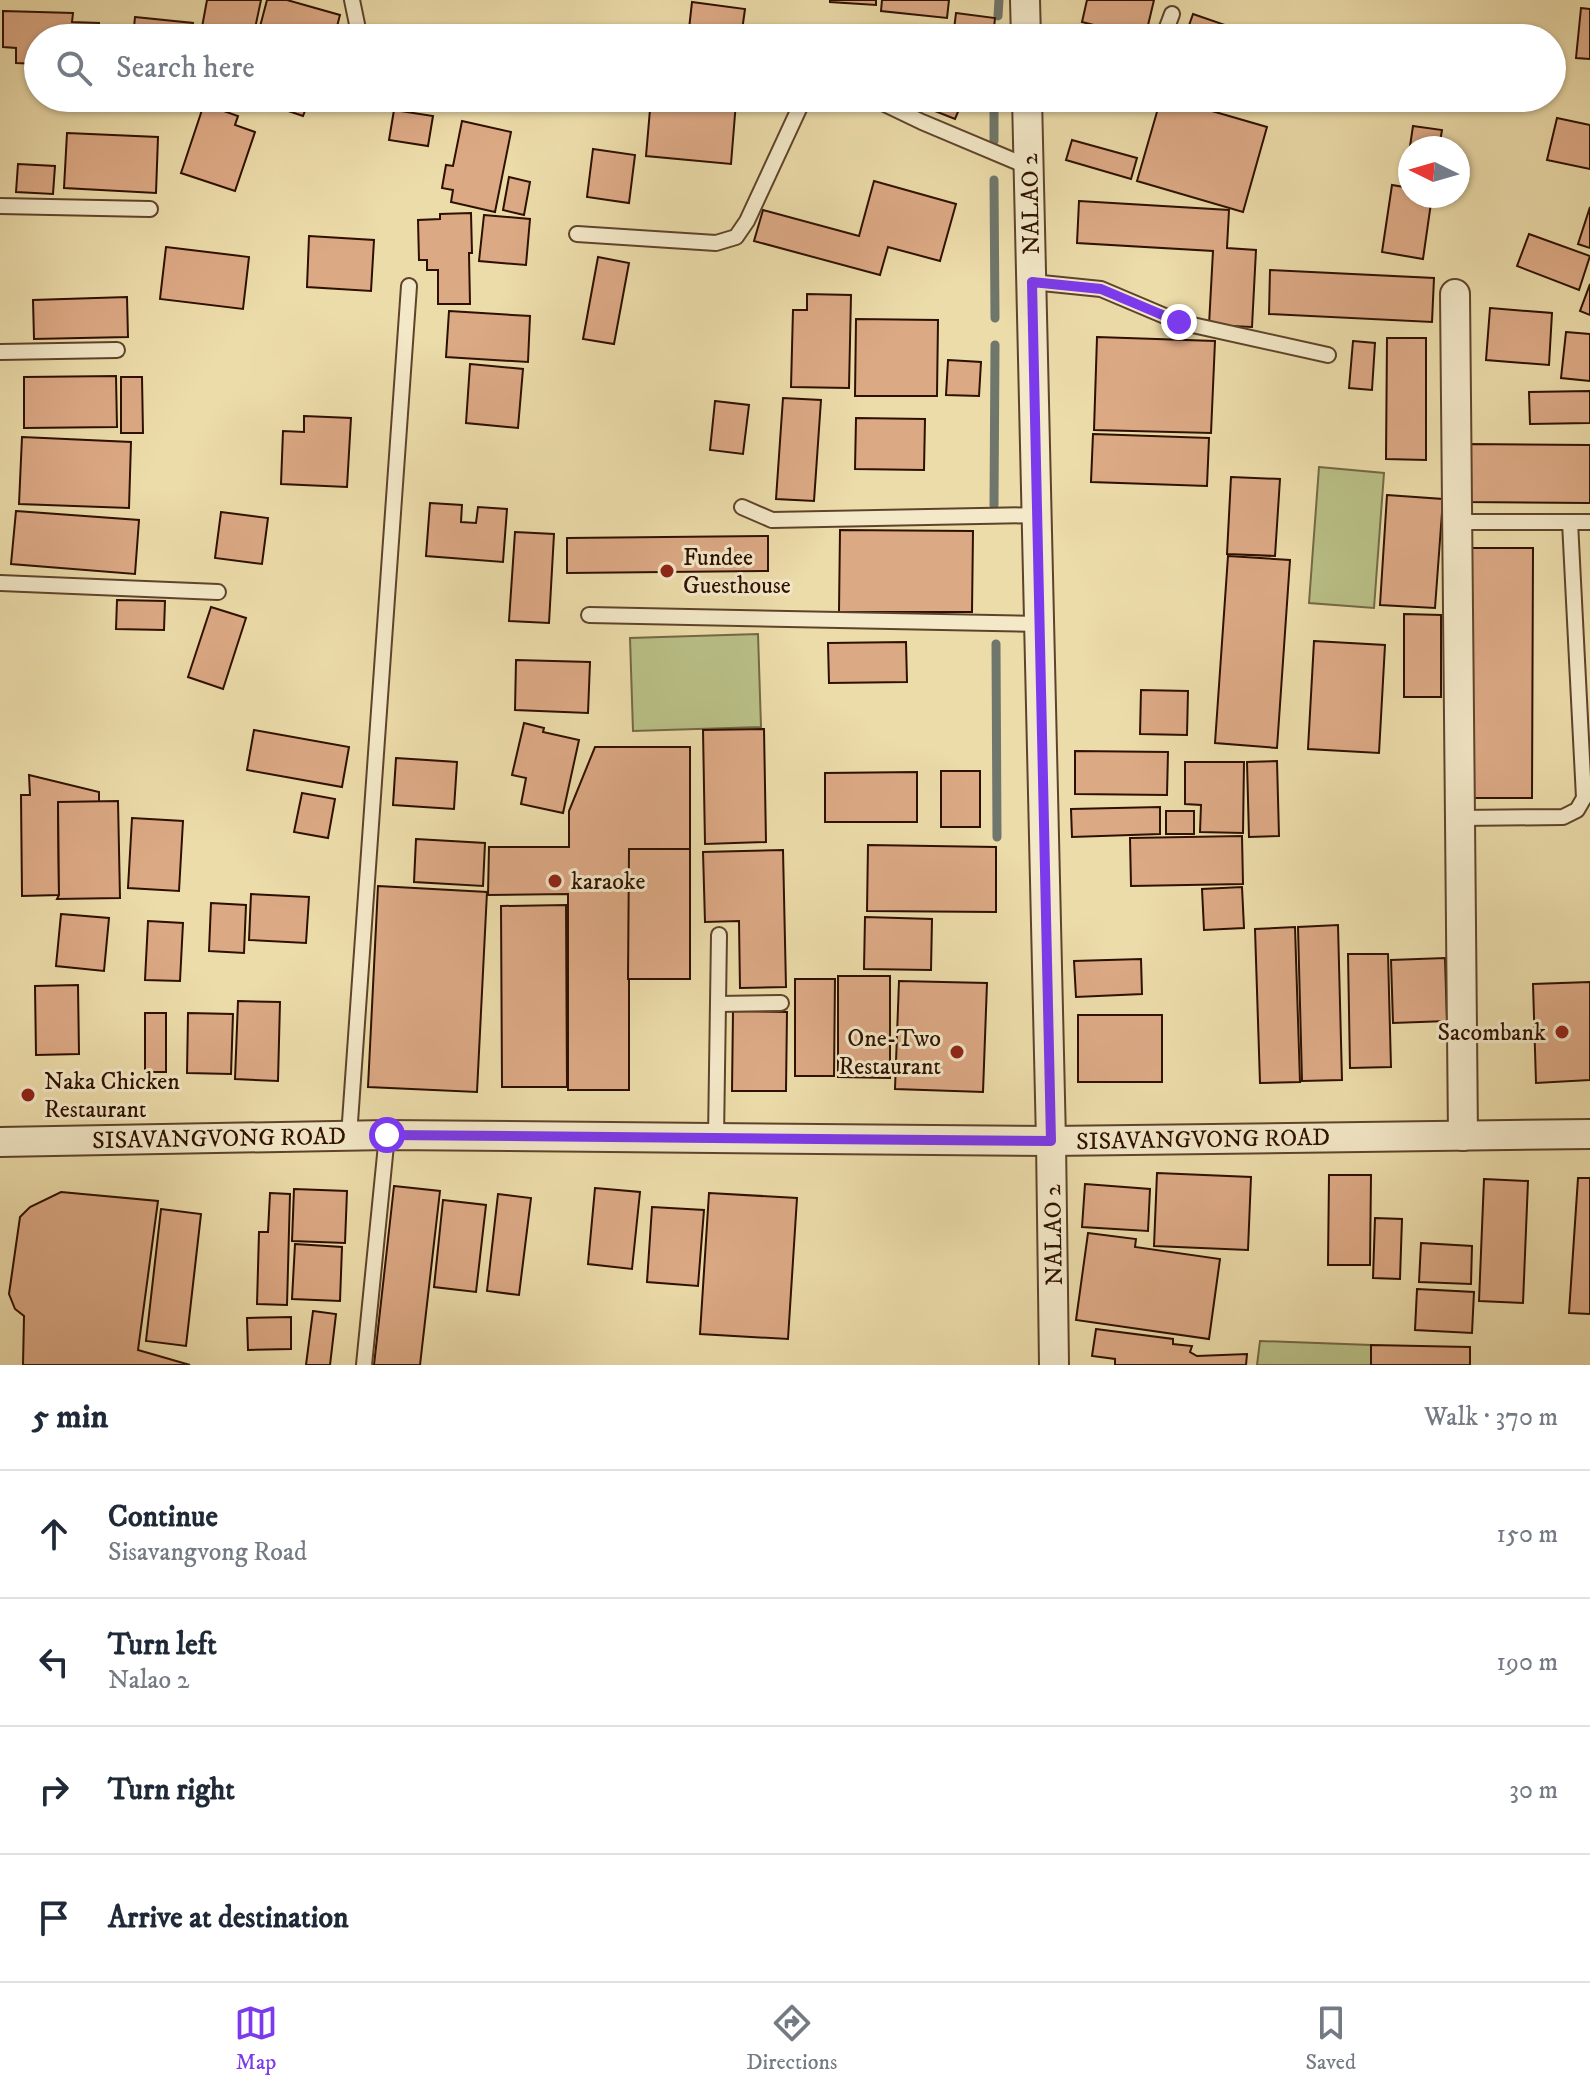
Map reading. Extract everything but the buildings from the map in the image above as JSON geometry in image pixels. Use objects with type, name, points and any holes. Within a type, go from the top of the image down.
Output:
[{"type":"street","points":[[1025,0],[1026,24]]},
{"type":"street","name":"NALAO 2","points":[[1027,112],[1054,1365]]},
{"type":"street","points":[[1455,294],[1463,1136]]},
{"type":"street","name":"SISAVANGVONG ROAD","points":[[0,1142],[387,1135],[1051,1141],[1590,1134]]},
{"type":"lane","points":[[352,0],[357,24]]},
{"type":"lane","points":[[1168,24],[1172,14]]},
{"type":"lane","points":[[577,234],[716,243],[736,237],[747,221],[798,112]]},
{"type":"lane","points":[[901,112],[1029,167]]},
{"type":"lane","points":[[0,206],[150,209]]},
{"type":"lane","points":[[1032,282],[1101,289],[1179,322],[1328,355]]},
{"type":"lane","points":[[349,1136],[409,286]]},
{"type":"lane","points":[[0,352],[117,350]]},
{"type":"lane","points":[[742,507],[772,520],[1037,515]]},
{"type":"lane","points":[[1456,522],[1590,522]]},
{"type":"lane","points":[[1459,818],[1563,817],[1577,810],[1584,798],[1570,522]]},
{"type":"lane","points":[[0,583],[218,592]]},
{"type":"lane","points":[[589,615],[1039,624]]},
{"type":"lane","points":[[716,1138],[719,935]]},
{"type":"lane","points":[[718,1004],[781,1003]]},
{"type":"lane","points":[[364,1365],[387,1135]]},
{"type":"green space","points":[[1319,467],[1384,473],[1374,608],[1309,603]]},
{"type":"green space","points":[[758,634],[761,727],[633,731],[630,638]]},
{"type":"green space","points":[[1260,1341],[1371,1345],[1371,1365],[1257,1365]]},
{"type":"waterway","points":[[998,16],[999,0]]},
{"type":"waterway","points":[[994,112],[994,141]]},
{"type":"waterway","points":[[994,180],[995,318]]},
{"type":"waterway","points":[[994,505],[995,345]]},
{"type":"waterway","points":[[996,644],[997,837]]},
{"type":"place","name":"Fundee Guesthouse","points":[[667,571]]},
{"type":"place","name":"karaoke","points":[[555,881]]},
{"type":"place","name":"Sacombank","points":[[1562,1032]]},
{"type":"place","name":"One-Two Restaurant","points":[[957,1052]]},
{"type":"place","name":"Naka Chicken Restaurant","points":[[28,1095]]},
{"type":"route","points":[[387,1135],[1051,1141],[1032,282],[1101,289],[1179,322]]}]
